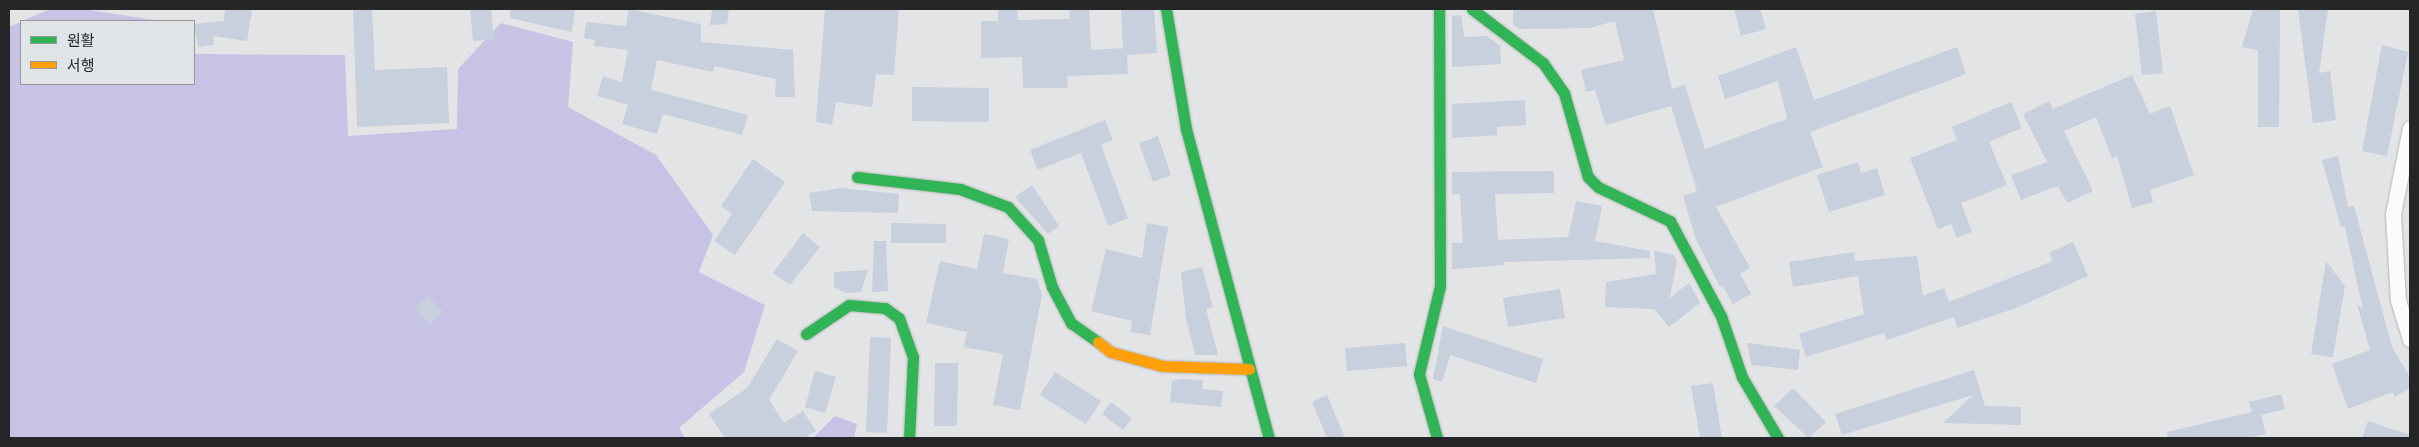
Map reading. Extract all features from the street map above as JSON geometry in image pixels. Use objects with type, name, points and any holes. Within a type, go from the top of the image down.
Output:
[{"type":"street","points":[[1166,9],[1186,128],[1269,438]]},
{"type":"street","points":[[1437,438],[1420,374],[1440,286],[1439,9]]},
{"type":"street","points":[[1472,9],[1543,63],[1564,93],[1588,177],[1598,187],[1670,221],[1721,316],[1742,377],[1778,438]]},
{"type":"street","points":[[2410,128],[2393,214],[2398,300],[2410,339]]},
{"type":"street","points":[[857,177],[960,189],[1008,207],[1038,240],[1052,287],[1072,323],[1111,352],[1163,366],[1249,369]]},
{"type":"street","points":[[806,334],[849,306],[885,308],[899,318],[913,357],[909,438]]},
{"type":"shaded area","points":[[51,9],[81,9],[154,20],[24,20]]},
{"type":"shaded area","points":[[20,22],[20,85],[195,85],[195,54],[345,55],[348,136],[457,129],[458,69],[501,23],[573,42],[568,107],[656,155],[713,235],[699,272],[765,305],[744,372],[679,428],[685,438],[9,438],[9,27]]},
{"type":"shaded area","points":[[835,416],[857,424],[854,438],[813,438]]},
{"type":"building","points":[[225,9],[252,9],[247,41],[213,36],[214,45],[198,47],[195,24],[224,21]]},
{"type":"building","points":[[353,9],[372,9],[375,70],[447,67],[449,123],[357,127]]},
{"type":"building","points":[[470,9],[491,9],[494,39],[473,41]]},
{"type":"building","points":[[510,9],[575,9],[572,32],[510,18]]},
{"type":"building","points":[[629,9],[701,24],[701,42],[793,50],[795,97],[775,97],[776,79],[714,66],[713,72],[657,60],[651,90],[748,115],[742,135],[663,114],[657,134],[622,124],[628,105],[597,96],[603,76],[622,82],[628,50],[594,46],[595,40],[584,38],[586,22],[626,26]]},
{"type":"building","points":[[712,9],[729,9],[727,24],[710,25]]},
{"type":"building","points":[[825,9],[899,9],[894,75],[876,74],[872,107],[836,102],[832,125],[816,122]]},
{"type":"building","points":[[998,9],[1017,9],[1018,20],[1070,19],[1069,9],[1089,9],[1091,50],[1123,48],[1121,9],[1154,9],[1157,53],[1127,55],[1128,74],[1067,76],[1068,88],[1023,88],[1022,57],[981,58],[981,21],[998,21]]},
{"type":"building","points":[[1513,9],[1653,9],[1672,89],[1685,85],[1705,149],[1787,119],[1778,81],[1725,99],[1718,76],[1796,47],[1814,100],[1957,47],[1966,74],[1810,132],[1823,167],[1716,207],[1750,268],[1740,274],[1751,294],[1733,304],[1722,285],[1720,287],[1696,239],[1683,196],[1697,191],[1671,106],[1606,125],[1595,90],[1586,92],[1581,70],[1624,60],[1615,21],[1590,28],[1519,29],[1513,25]]},
{"type":"building","points":[[1734,9],[1760,9],[1766,29],[1741,36]]},
{"type":"building","points":[[2253,9],[2280,9],[2279,127],[2258,127],[2258,50],[2242,47]]},
{"type":"building","points":[[2298,9],[2328,9],[2319,73],[2330,71],[2336,120],[2313,123]]},
{"type":"building","points":[[2156,11],[2163,73],[2142,75],[2135,14]]},
{"type":"building","points":[[1461,15],[1464,37],[1487,36],[1500,46],[1501,64],[1452,67],[1452,16]]},
{"type":"building","points":[[2382,45],[2408,52],[2387,156],[2362,151]]},
{"type":"building","points":[[2132,75],[2150,114],[2170,106],[2194,175],[2150,190],[2153,202],[2132,208],[2117,156],[2112,158],[2096,117],[2064,131],[2093,191],[2067,203],[2058,186],[2021,200],[2011,175],[2047,162],[2023,114],[2049,101],[2053,109]]},
{"type":"building","points":[[912,87],[989,88],[989,122],[912,121]]},
{"type":"building","points":[[1525,100],[1526,125],[1497,127],[1497,135],[1452,138],[1452,104]]},
{"type":"building","points":[[2011,102],[2022,128],[1989,142],[2007,185],[1961,203],[1972,232],[1957,238],[1951,224],[1938,229],[1910,158],[1957,140],[1952,127]]},
{"type":"building","points":[[1105,120],[1113,140],[1101,145],[1128,218],[1108,226],[1081,153],[1038,170],[1030,150]]},
{"type":"building","points":[[1158,136],[1171,175],[1153,182],[1139,143]]},
{"type":"building","points":[[2338,156],[2348,207],[2354,206],[2392,347],[2410,377],[2410,388],[2395,397],[2392,392],[2348,409],[2332,364],[2370,350],[2357,304],[2363,310],[2345,227],[2341,227],[2322,160]]},
{"type":"building","points":[[753,159],[785,182],[735,255],[714,241],[732,214],[721,206]]},
{"type":"building","points":[[1858,162],[1861,173],[1877,168],[1885,195],[1829,212],[1817,175]]},
{"type":"building","points":[[1554,171],[1554,193],[1495,194],[1498,240],[1568,237],[1576,201],[1602,206],[1595,241],[1650,251],[1650,258],[1504,262],[1504,265],[1452,269],[1452,243],[1463,243],[1460,194],[1452,194],[1452,172]]},
{"type":"building","points":[[1032,185],[1059,226],[1048,234],[1015,197]]},
{"type":"building","points":[[841,188],[899,194],[898,213],[812,211],[809,193]]},
{"type":"building","points":[[891,223],[946,224],[946,243],[891,243]]},
{"type":"building","points":[[1147,223],[1168,227],[1150,335],[1130,332],[1132,321],[1091,311],[1106,249],[1142,258]]},
{"type":"building","points":[[803,233],[820,247],[790,285],[773,273]]},
{"type":"building","points":[[984,234],[1009,239],[1003,273],[1037,279],[1042,295],[1020,410],[993,405],[1003,354],[964,347],[967,332],[926,323],[940,261],[977,269]]},
{"type":"building","points":[[874,241],[886,241],[888,291],[872,292]]},
{"type":"building","points":[[2073,242],[2088,276],[2016,308],[1957,328],[1954,317],[1887,340],[1884,333],[1806,357],[1799,334],[1864,314],[1858,276],[1793,287],[1789,262],[1854,252],[1855,261],[1917,256],[1923,296],[1944,288],[1949,302],[2053,261],[2049,253]]},
{"type":"building","points":[[1654,251],[1674,255],[1677,261],[1670,298],[1689,283],[1700,303],[1669,327],[1654,309],[1605,307],[1606,282],[1656,274]]},
{"type":"building","points":[[2326,261],[2345,286],[2333,357],[2311,354]]},
{"type":"building","points":[[1202,267],[1213,307],[1206,309],[1218,355],[1195,355],[1186,319],[1181,272]]},
{"type":"building","points":[[868,270],[861,292],[847,293],[834,287],[834,272]]},
{"type":"building","points":[[1560,289],[1565,318],[1508,327],[1503,298]]},
{"type":"building","points":[[428,296],[443,312],[429,324],[415,308]]},
{"type":"building","points":[[1443,326],[1543,359],[1536,383],[1450,355],[1442,382],[1433,379]]},
{"type":"building","points":[[870,337],[891,338],[887,433],[866,432]]},
{"type":"building","points":[[777,339],[798,351],[769,400],[784,423],[803,411],[816,431],[805,438],[725,438],[709,414],[747,388]]},
{"type":"building","points":[[1405,343],[1407,366],[1347,371],[1345,348]]},
{"type":"building","points":[[1747,343],[1800,350],[1798,370],[1751,365]]},
{"type":"building","points":[[935,363],[958,363],[957,426],[934,426]]},
{"type":"building","points":[[1974,370],[1985,406],[2021,407],[2021,425],[1943,423],[1973,395],[1842,435],[1835,414]]},
{"type":"building","points":[[815,371],[836,377],[825,413],[805,407]]},
{"type":"building","points":[[1055,372],[1101,401],[1086,424],[1040,395]]},
{"type":"building","points":[[1181,379],[1203,380],[1202,389],[1223,391],[1221,407],[1170,402],[1172,381]]},
{"type":"building","points":[[1713,383],[1722,438],[1700,438],[1691,386]]},
{"type":"building","points":[[1793,388],[1826,422],[1809,438],[1774,406]]},
{"type":"building","points":[[2281,394],[2285,409],[2261,415],[2266,434],[2248,438],[2168,438],[2167,432],[2252,412],[2249,402]]},
{"type":"building","points":[[1327,395],[1345,438],[1327,438],[1312,402]]},
{"type":"building","points":[[1111,402],[1132,418],[1123,430],[1102,414]]},
{"type":"building","points":[[2368,421],[2410,435],[2410,438],[2362,438]]},
{"type":"traffic: fast","points":[[1166,9],[1186,129],[1269,438]]},
{"type":"traffic: fast","points":[[1437,438],[1419,374],[1440,286],[1439,9]]},
{"type":"traffic: fast","points":[[1472,9],[1543,63],[1564,93],[1588,177],[1598,187],[1670,221],[1721,316],[1742,377],[1778,438]]},
{"type":"traffic: fast","points":[[857,177],[960,189],[1008,207],[1038,240],[1052,287],[1071,323],[1098,342]]},
{"type":"traffic: fast","points":[[806,334],[849,305],[885,308],[899,318],[913,357],[909,438]]},
{"type":"traffic: slow","points":[[1098,342],[1111,352],[1163,366],[1249,369]]}]
